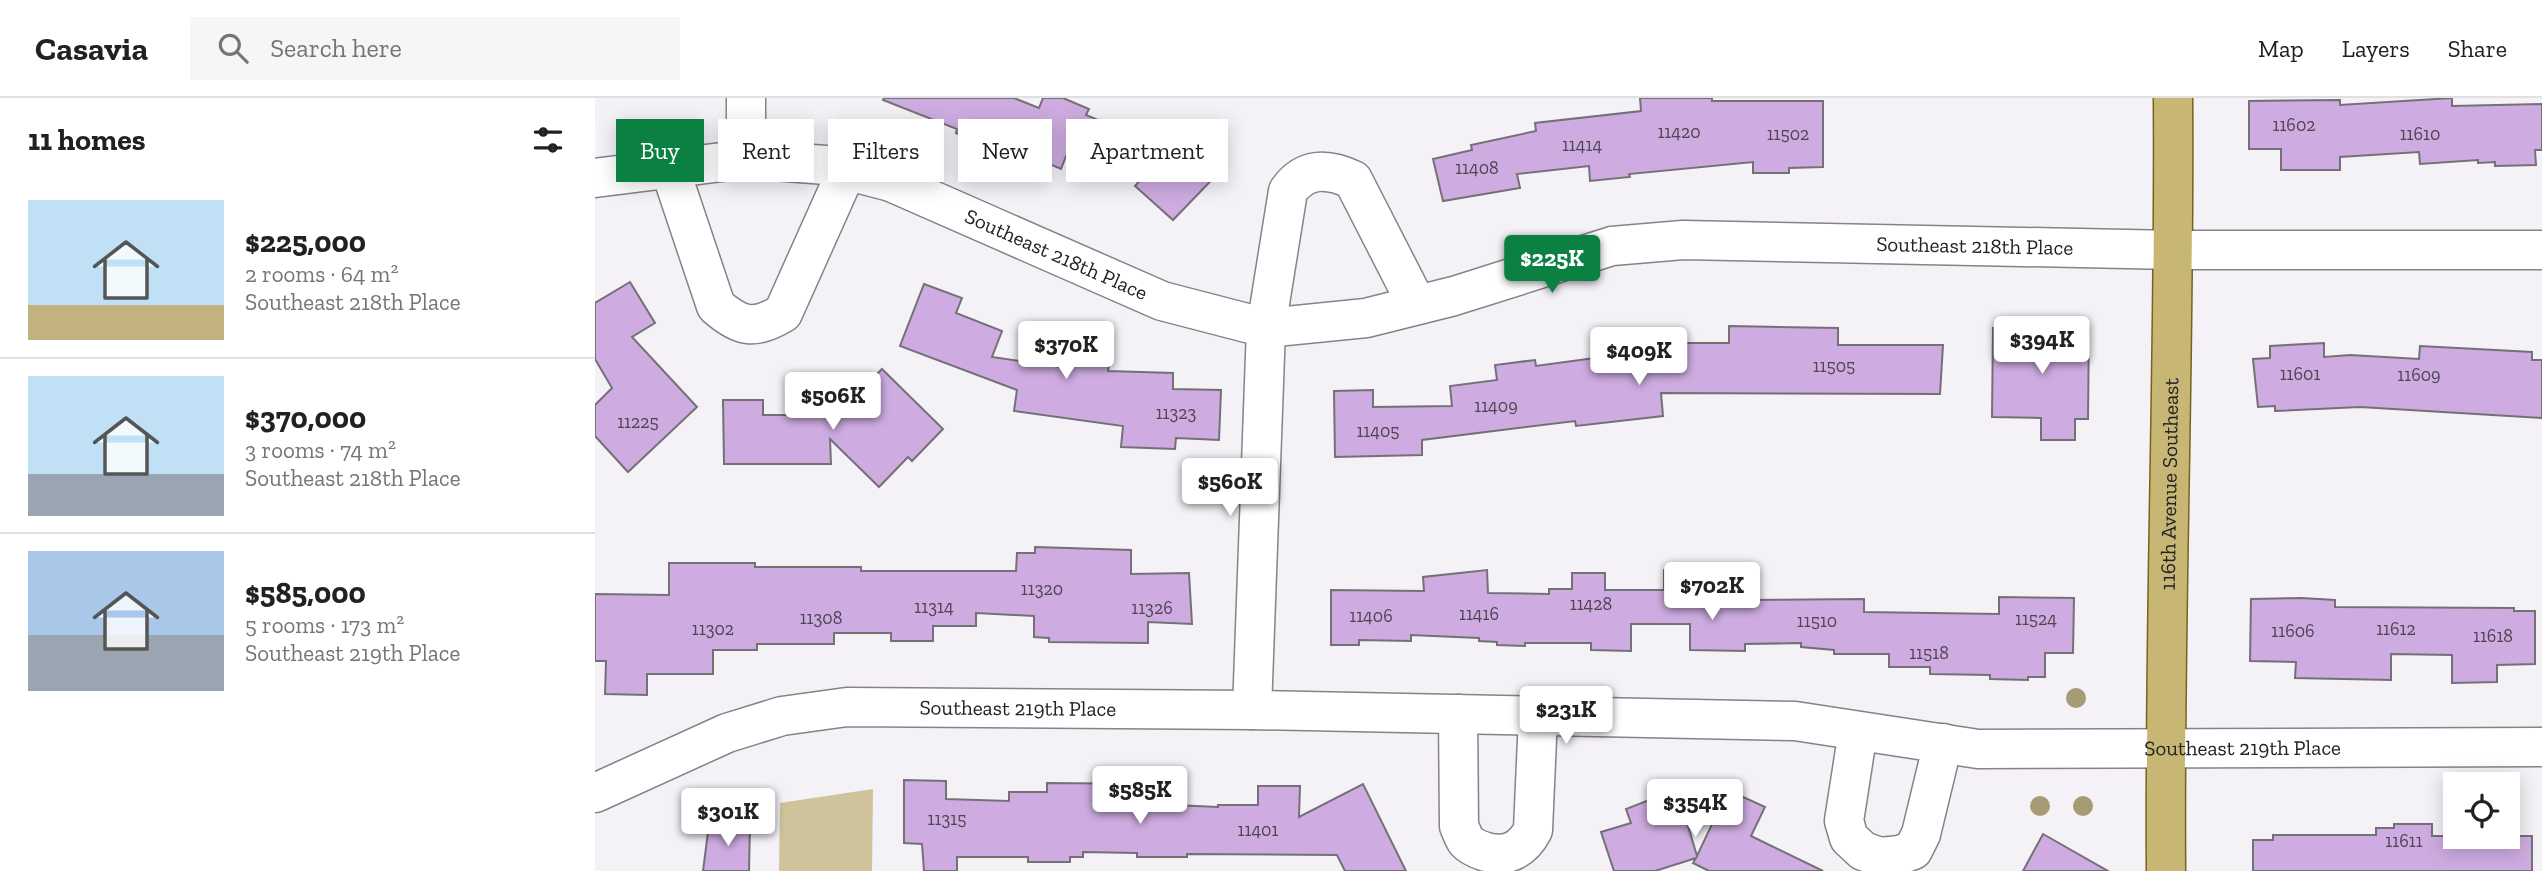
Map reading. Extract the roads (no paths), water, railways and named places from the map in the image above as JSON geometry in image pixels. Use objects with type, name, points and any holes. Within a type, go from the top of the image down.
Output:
[{"type":"main road","name":"116th Avenue Southeast","points":[[2165,871],[2174,250],[2173,98]]},
{"type":"street","points":[[746,98],[746,119]]},
{"type":"street","points":[[1252,710],[1266,328],[1287,191],[1296,180],[1317,171],[1337,172],[1353,180],[1416,305]]},
{"type":"street","name":"Southeast 218th Place","points":[[595,178],[616,175]]},
{"type":"street","points":[[674,182],[716,306],[730,318],[751,326],[768,322],[783,313],[843,182]]},
{"type":"street","name":"Southeast 218th Place","points":[[893,182],[1163,301],[1266,328],[1366,318],[1454,296],[1612,246],[1683,240],[2174,250],[2542,250]]},
{"type":"street","name":"Southeast 219th Place","points":[[595,793],[727,733],[782,716],[847,707],[1252,710],[1795,720],[1978,749],[2542,747]]},
{"type":"street","points":[[1458,714],[1459,825],[1467,842],[1479,850],[1500,855],[1513,852],[1526,843],[1533,830],[1538,716]]},
{"type":"street","points":[[1858,730],[1844,821],[1849,838],[1863,851],[1880,857],[1900,855],[1913,850],[1921,834],[1943,743]]}]
